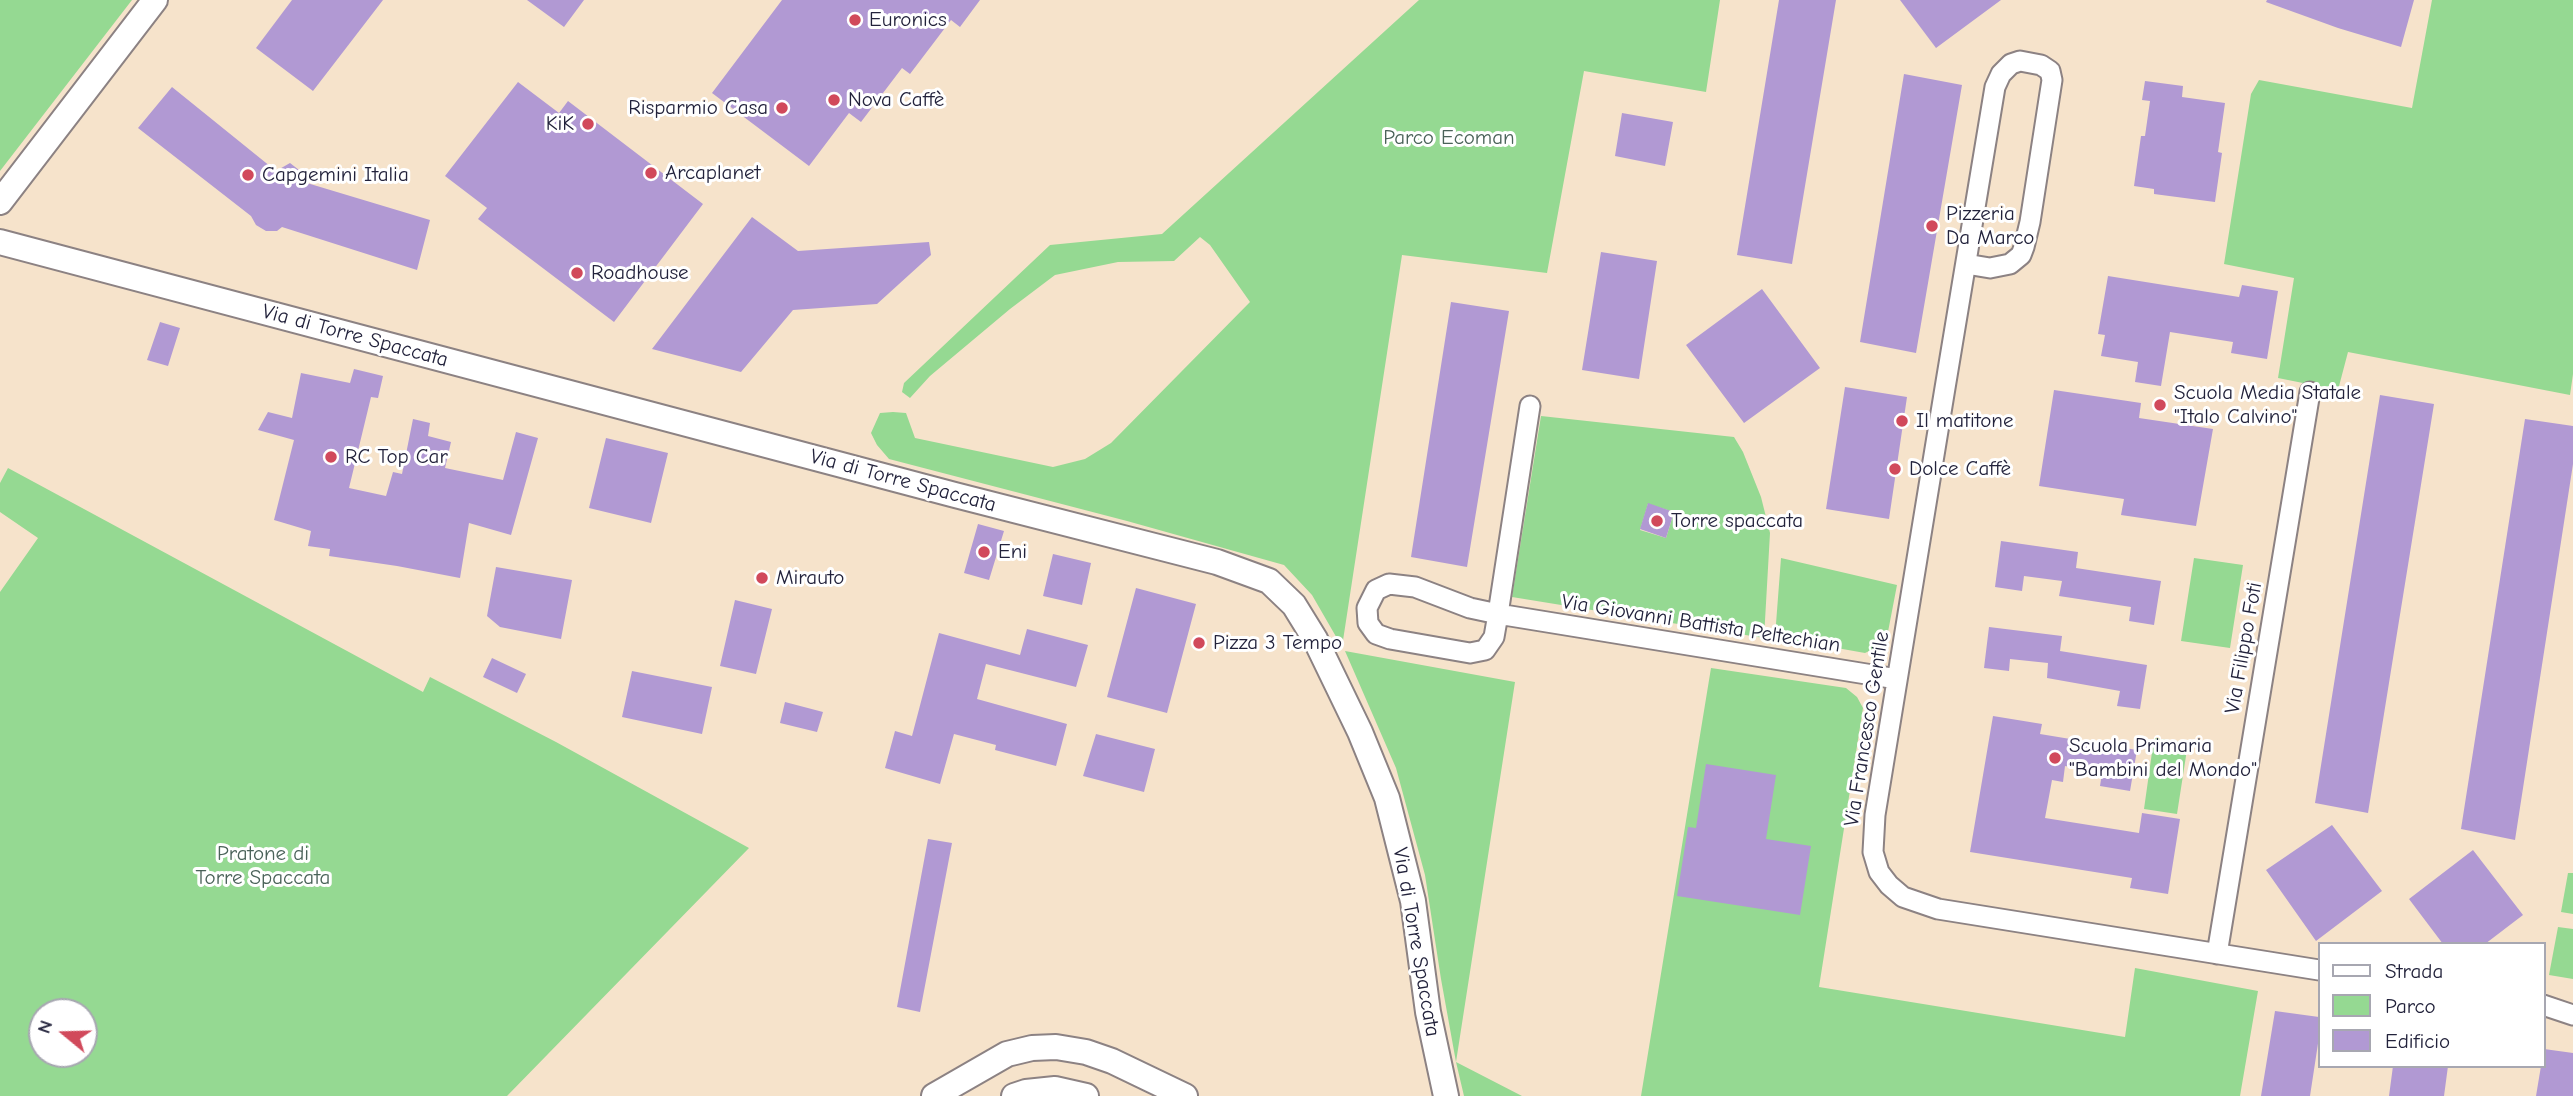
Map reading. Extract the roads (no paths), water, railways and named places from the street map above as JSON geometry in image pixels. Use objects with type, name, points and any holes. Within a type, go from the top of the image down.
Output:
[{"type":"street","points":[[0,202],[155,0]]},
{"type":"street","name":"Via Francesco Gentile","points":[[1966,264],[1990,268],[2010,264],[2021,255],[2025,247],[2052,80],[2050,71],[2041,65],[2015,62],[2006,68],[1998,80],[1966,264],[1876,805],[1873,841],[1879,872],[1896,891],[1911,901],[1938,909],[2318,970]]},
{"type":"street","name":"Via di Torre Spaccata","points":[[0,243],[1217,562],[1269,581],[1294,604],[1315,639],[1360,732],[1387,798],[1413,901],[1428,1012],[1446,1096]]},
{"type":"street","name":"Via Filippo Foti","points":[[2217,954],[2310,391]]},
{"type":"street","name":"Via Giovanni Battista Peltechian","points":[[1530,405],[1498,614],[1490,644],[1485,650],[1470,653],[1384,638],[1371,629],[1366,615],[1367,608],[1373,594],[1389,584],[1415,587],[1470,608],[1498,614],[1897,679]]},
{"type":"street","points":[[2545,1005],[2573,1007]]},
{"type":"street","points":[[2545,1006],[2573,1015]]},
{"type":"street","points":[[934,1096],[1007,1054],[1032,1048],[1056,1047],[1086,1052],[1112,1061],[1185,1096]]},
{"type":"street","points":[[1014,1096],[1055,1089],[1086,1096]]},
{"type":"place","name":"Euronics","points":[[855,20]]},
{"type":"place","name":"Nova Caffè","points":[[834,100]]},
{"type":"place","name":"Risparmio Casa","points":[[782,108]]},
{"type":"place","name":"KiK","points":[[588,124]]},
{"type":"place","name":"Arcaplanet","points":[[651,173]]},
{"type":"place","name":"Capgemini Italia","points":[[248,175]]},
{"type":"place","name":"Pizzeria Da Marco","points":[[1932,226]]},
{"type":"place","name":"Roadhouse","points":[[577,273]]},
{"type":"place","name":"Scuola Media Statale \"Italo Calvino\"","points":[[2160,405]]},
{"type":"place","name":"Il matitone","points":[[1902,421]]},
{"type":"place","name":"RC Top Car","points":[[331,457]]},
{"type":"place","name":"Dolce Caffè","points":[[1895,469]]},
{"type":"place","name":"Torre spaccata","points":[[1657,521]]},
{"type":"place","name":"Eni","points":[[984,552]]},
{"type":"place","name":"Mirauto","points":[[762,578]]},
{"type":"place","name":"Pizza 3 Tempo","points":[[1199,643]]},
{"type":"place","name":"Scuola Primaria \"Bambini del Mondo\"","points":[[2055,758]]},
{"type":"park label","name":"Parco Ecoman","points":[[1449,138]]},
{"type":"park label","name":"Pratone di Torre Spaccata","points":[[263,866]]}]
